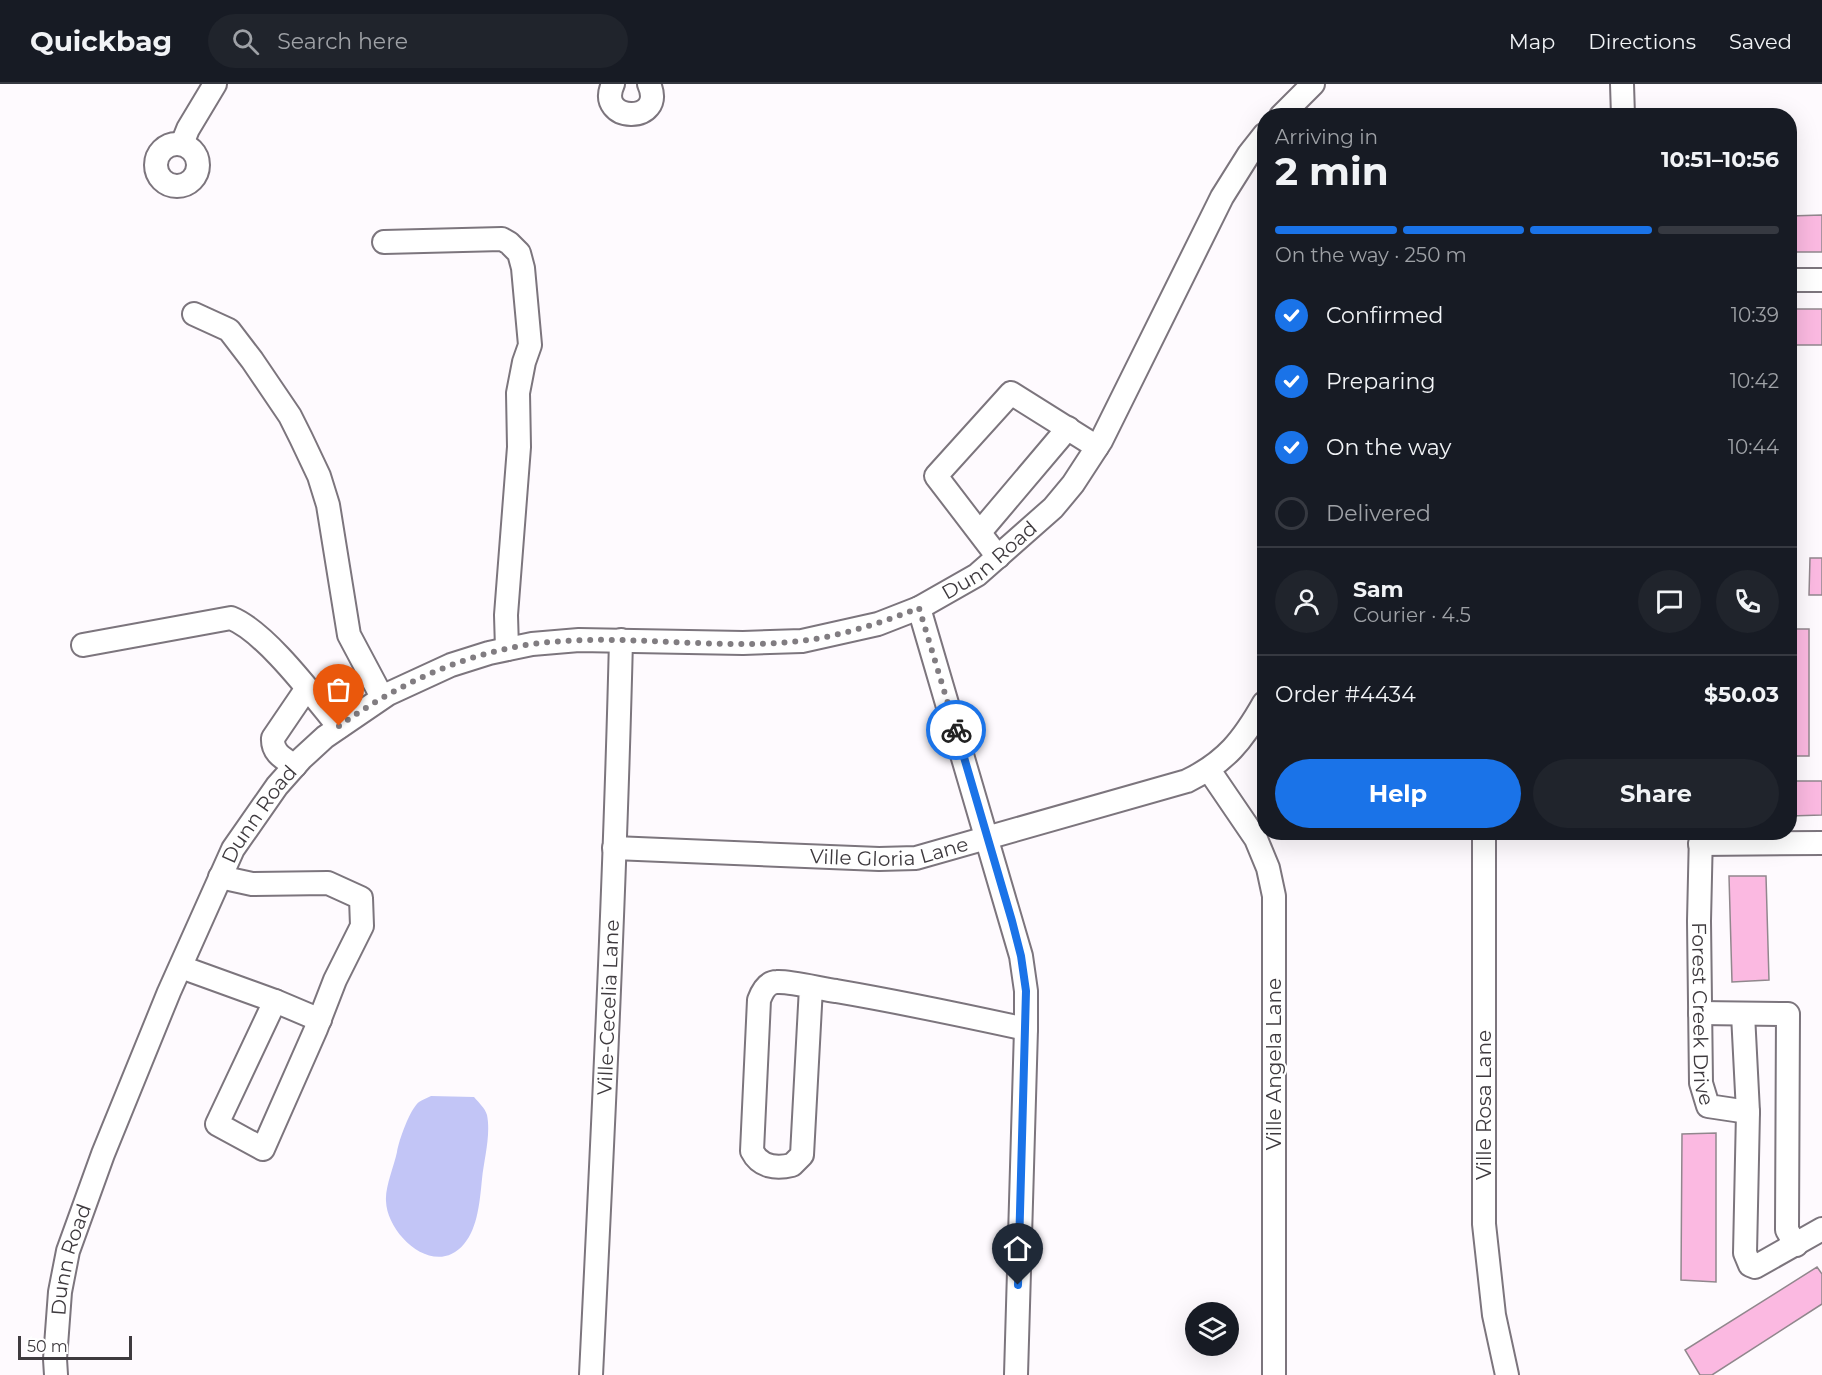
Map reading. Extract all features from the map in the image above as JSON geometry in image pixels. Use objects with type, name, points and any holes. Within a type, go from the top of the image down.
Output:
[{"type":"street","points":[[182,144],[188,129],[215,84]]},
{"type":"street","points":[[613,84],[610,95],[615,107],[626,114],[634,115],[641,113],[650,102],[652,95],[649,84]]},
{"type":"street","points":[[1622,84],[1623,108]]},
{"type":"street","points":[[1286,108],[1299,88]]},
{"type":"street","name":"Dunn Road","points":[[56,1375],[60,1292],[68,1251],[103,1154],[233,849],[253,818],[295,766],[325,737],[382,697],[451,665],[507,649],[556,642],[621,640],[743,643],[802,641],[878,624],[919,608],[971,579],[1053,508],[1073,484],[1097,447],[1222,197],[1257,144]]},
{"type":"street","points":[[384,242],[502,239],[519,253],[530,345],[518,393],[519,447],[506,615],[507,649]]},
{"type":"street","points":[[1797,280],[1822,280]]},
{"type":"street","points":[[194,314],[229,330],[290,416],[302,438],[328,505],[349,635],[382,697]]},
{"type":"street","points":[[998,557],[936,476],[1011,393],[1097,447]]},
{"type":"street","points":[[980,532],[1068,428]]},
{"type":"street","points":[[919,608],[1021,956],[1026,991],[1016,1375]]},
{"type":"street","points":[[83,645],[231,618],[254,632],[339,726]]},
{"type":"street","name":"Ville-Cecelia Lane","points":[[591,1375],[613,897],[621,640]]},
{"type":"street","points":[[295,766],[275,752],[273,738],[307,688]]},
{"type":"street","name":"Ville Gloria Lane","points":[[614,848],[879,859],[916,858],[1187,781],[1219,763],[1249,729],[1257,715]]},
{"type":"street","name":"Ville Angela Lane","points":[[1209,770],[1256,839],[1268,868],[1275,896],[1274,1375]]},
{"type":"street","name":"Ville Rosa Lane","points":[[1484,840],[1484,1224],[1494,1315],[1507,1375]]},
{"type":"street","name":"Forest Creek Drive","points":[[1701,840],[1699,921],[1701,1083],[1708,1106],[1748,1112],[1745,1253],[1750,1265],[1755,1267],[1796,1245]]},
{"type":"street","points":[[1749,840],[1822,843]]},
{"type":"street","points":[[220,877],[252,884],[328,883],[360,898],[362,926],[335,980],[320,1020],[262,1149],[216,1124],[275,1001]]},
{"type":"street","points":[[181,967],[320,1020]]},
{"type":"street","points":[[811,987],[802,1155],[792,1165],[767,1166],[761,1163],[752,1151],[759,1000],[766,988],[777,982],[811,987],[904,1002],[1026,1029]]},
{"type":"street","points":[[1700,1013],[1788,1014],[1787,1230],[1796,1245],[1822,1229]]},
{"type":"street","points":[[1743,1014],[1748,1112]]},
{"type":"water","points":[[431,1096],[474,1097],[485,1110],[488,1123],[488,1139],[475,1222],[464,1244],[452,1254],[440,1257],[427,1255],[403,1239],[388,1214],[386,1201],[388,1183],[405,1125],[419,1102]]},
{"type":"building","points":[[1822,215],[1822,252],[1797,252],[1797,216]]},
{"type":"building","points":[[1797,309],[1822,309],[1822,345],[1797,345]]},
{"type":"building","points":[[1810,558],[1822,558],[1822,595],[1809,595]]},
{"type":"building","points":[[1797,629],[1809,629],[1809,756],[1797,756]]},
{"type":"building","points":[[1797,781],[1822,781],[1822,815],[1797,816]]},
{"type":"building","points":[[1729,876],[1766,876],[1769,980],[1732,982]]},
{"type":"building","points":[[1716,1133],[1716,1282],[1681,1280],[1682,1134]]},
{"type":"building","points":[[1817,1267],[1822,1274],[1822,1304],[1712,1375],[1700,1375],[1685,1350]]},
{"type":"way so far","points":[[339,726],[388,694],[451,665],[489,653],[532,644],[579,640],[743,643],[802,641],[878,624],[919,608],[956,730]]},
{"type":"route","points":[[956,730],[1012,921],[1021,956],[1026,991],[1018,1285]]}]
